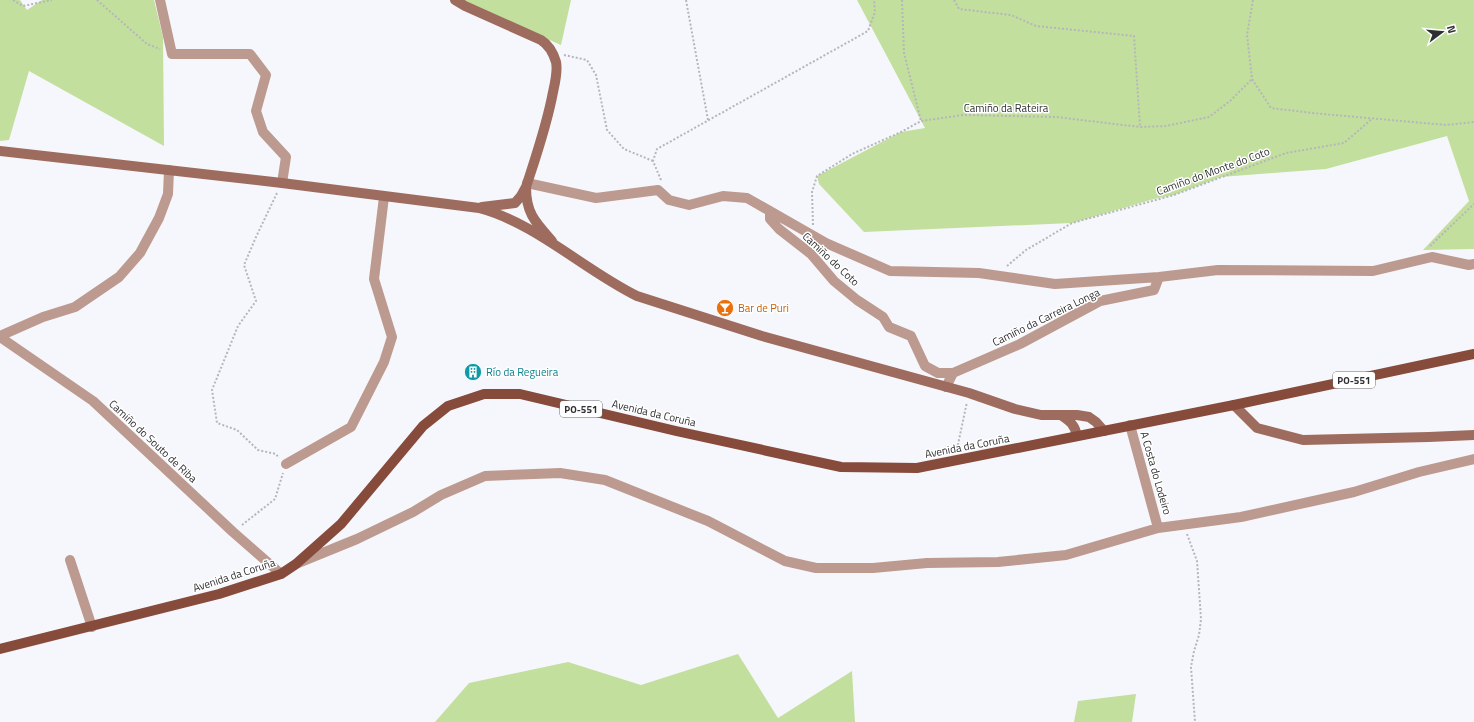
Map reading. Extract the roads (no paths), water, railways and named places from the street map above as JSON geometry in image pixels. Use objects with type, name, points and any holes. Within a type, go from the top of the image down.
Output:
[{"type":"main road","name":"PO-551","points":[[1234,405],[1474,354]]},
{"type":"main road","name":"Avenida da Coruña","points":[[0,648],[92,627],[219,594],[281,574],[296,564],[341,524],[423,426],[448,406],[484,394],[520,394],[676,431],[841,467],[917,468],[955,461],[1076,432],[1104,431],[1234,405]]},
{"type":"street","points":[[160,0],[172,54],[250,54],[266,75],[256,111],[263,132],[286,157],[282,183]]},
{"type":"street","points":[[455,0],[465,6],[541,40],[548,45],[556,63],[555,81],[549,111],[527,185],[526,200],[530,217],[525,228]]},
{"type":"street","points":[[0,152],[282,183],[479,208],[504,217],[525,228],[618,287],[636,296],[762,336],[969,393],[1015,409],[1041,415],[1077,415],[1089,417],[1104,431]]},
{"type":"street","points":[[0,337],[43,317],[75,307],[119,278],[140,253],[159,218],[168,194],[169,170]]},
{"type":"street","points":[[504,217],[510,208],[518,201],[527,185]]},
{"type":"street","points":[[527,185],[596,198],[658,190],[669,200],[689,205],[723,196],[746,198],[826,243],[890,271],[979,273],[1055,284],[1159,277],[1218,270],[1373,271],[1432,257],[1469,265],[1474,264]]},
{"type":"street","points":[[286,464],[351,427],[384,362],[392,337],[374,279],[384,197]]},
{"type":"street","points":[[479,208],[515,203],[522,204],[528,209],[537,224],[558,248]]},
{"type":"street","name":"Camiño do Coto","points":[[770,211],[770,219],[774,224],[811,254],[834,281],[857,300],[883,317],[890,327],[911,336],[925,366],[938,373],[953,373]]},
{"type":"street","name":"Camiño da Carreira Longa","points":[[953,373],[1020,344],[1100,301],[1154,290],[1159,277]]},
{"type":"street","name":"Camiño do Souto de Riba","points":[[0,337],[93,401],[233,532],[281,574]]},
{"type":"street","points":[[946,387],[953,373]]},
{"type":"street","points":[[1234,405],[1257,428],[1303,440],[1474,435]]},
{"type":"street","points":[[1061,415],[1070,421],[1076,432]]},
{"type":"street","points":[[1076,432],[1080,422],[1089,419],[1096,422]]},
{"type":"street","name":"A Costa do Lodeiro","points":[[1130,425],[1158,528]]},
{"type":"street","points":[[296,564],[357,539],[413,512],[441,495],[485,476],[560,473],[605,480],[708,521],[785,561],[816,568],[873,568],[927,563],[998,562],[1066,555],[1158,528],[1241,517],[1354,492],[1418,472],[1474,459]]},
{"type":"street","points":[[70,560],[92,627]]},
{"type":"place","name":"Bar de Puri","points":[[725,308]]},
{"type":"place","name":"Río da Regueira","points":[[473,372]]}]
